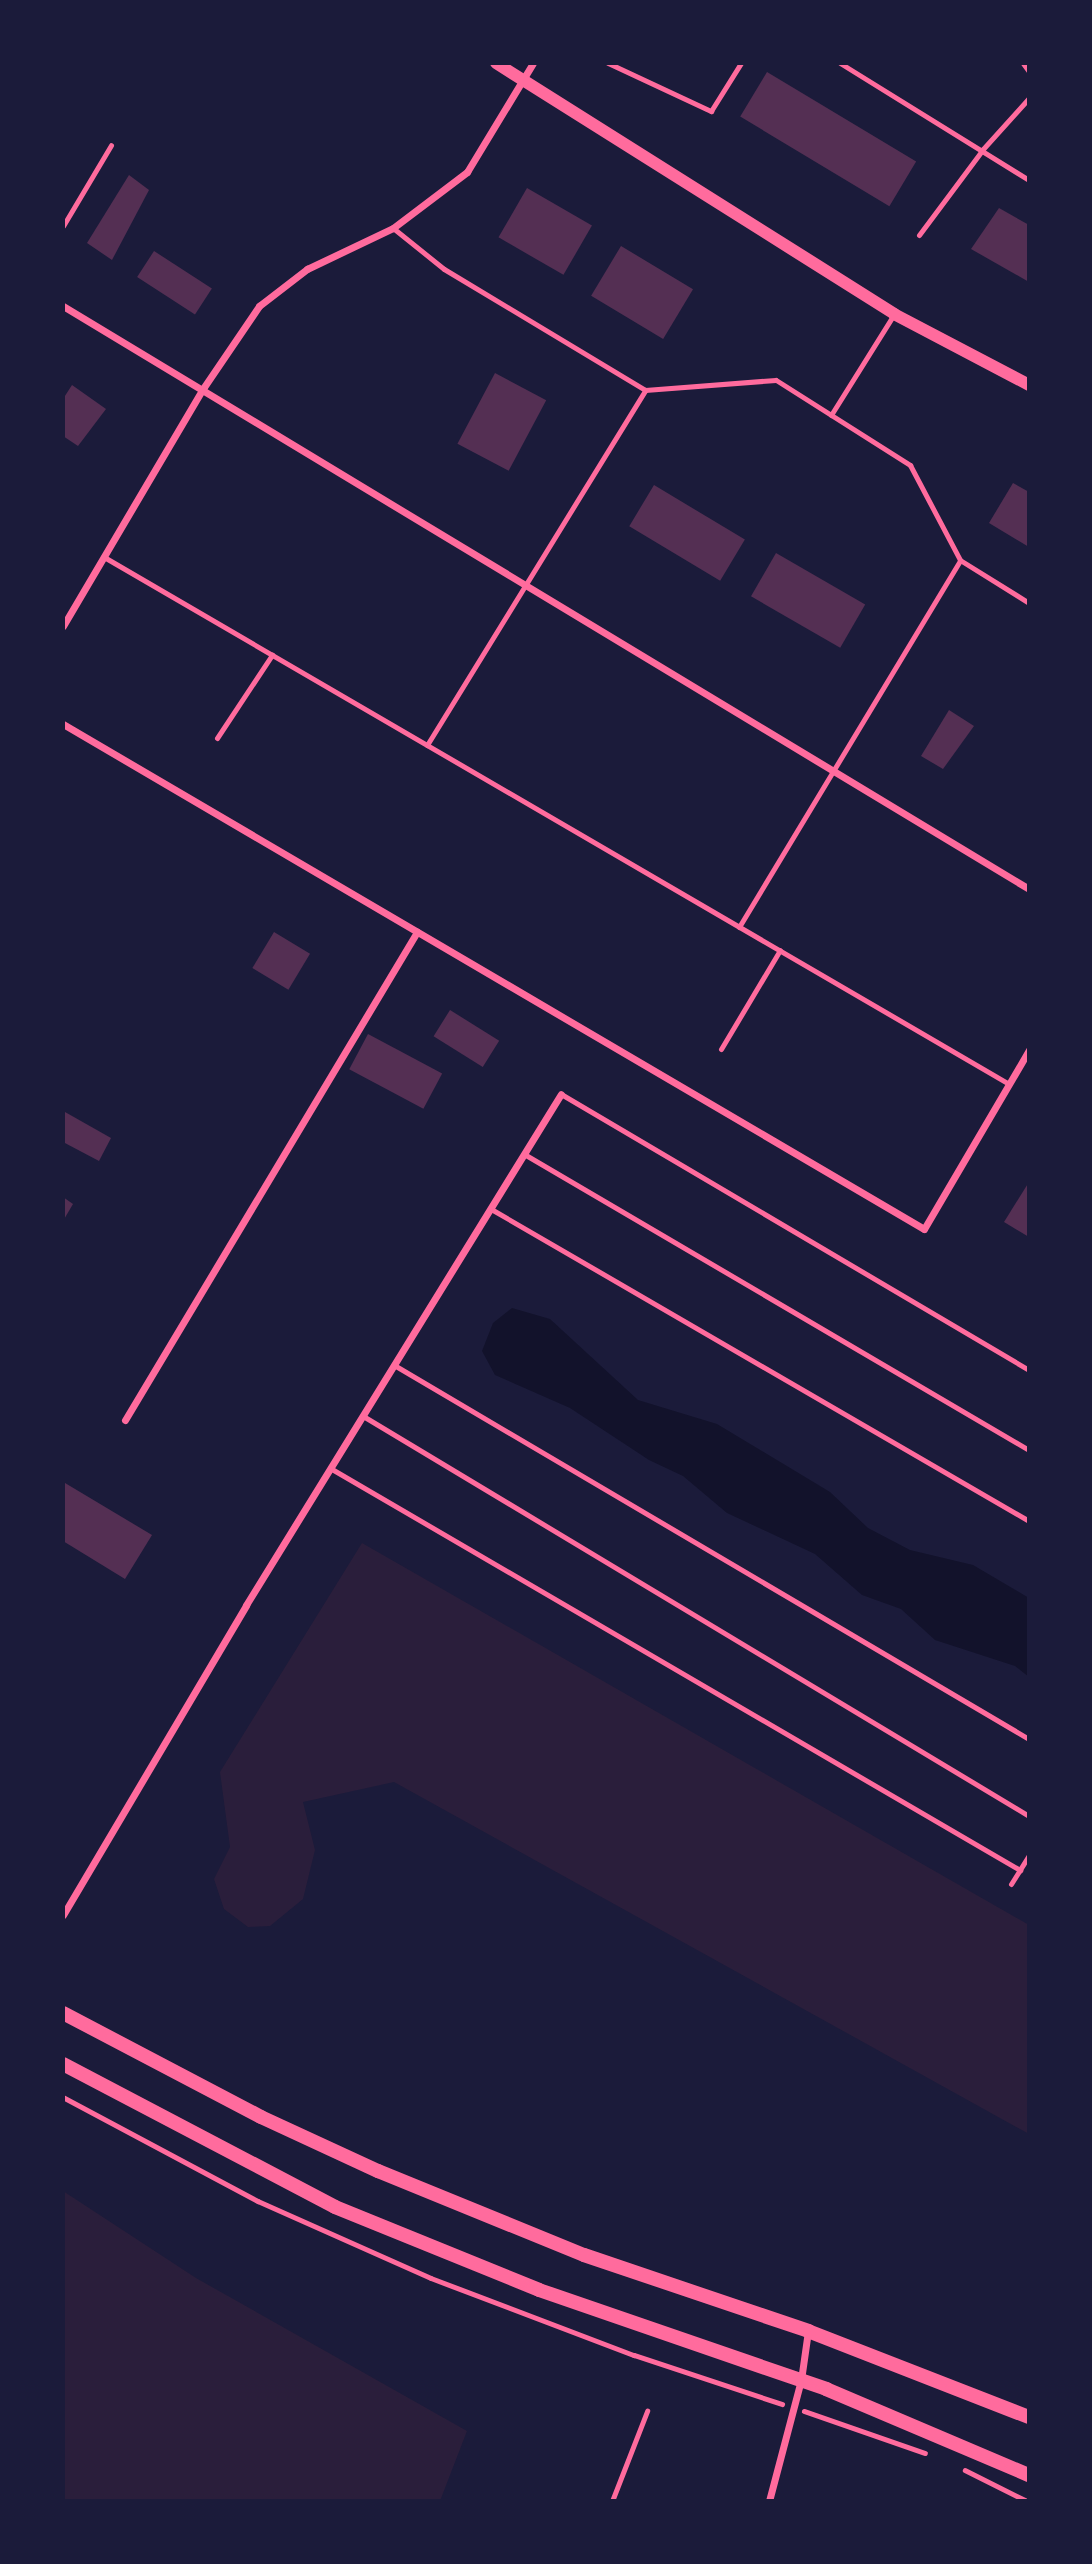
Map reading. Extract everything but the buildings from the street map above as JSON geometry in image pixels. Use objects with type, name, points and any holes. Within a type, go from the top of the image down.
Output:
[{"type":"main road","points":[[63,2013],[261,2117],[378,2171],[584,2255],[808,2331],[1029,2417]]},
{"type":"main road","points":[[63,2064],[335,2207],[539,2290],[801,2380],[1029,2475]]},
{"type":"street","points":[[496,63],[894,314],[1029,385]]},
{"type":"street","points":[[63,626],[202,390],[259,306],[307,268],[393,228],[467,172],[533,63]]},
{"type":"street","points":[[1024,63],[1029,69]]},
{"type":"street","points":[[63,306],[1029,890]]},
{"type":"street","points":[[63,724],[924,1229],[1029,1051]]},
{"type":"street","points":[[125,1420],[417,932]]},
{"type":"street","points":[[63,1915],[330,1468],[561,1094]]},
{"type":"street","points":[[769,2501],[801,2380],[808,2331]]},
{"type":"lane","points":[[608,63],[711,111],[741,63]]},
{"type":"lane","points":[[841,63],[1029,180]]},
{"type":"lane","points":[[919,236],[983,149],[1029,98]]},
{"type":"lane","points":[[63,226],[111,145]]},
{"type":"lane","points":[[393,228],[444,269],[645,390],[776,380],[910,465],[960,560],[1029,603]]},
{"type":"lane","points":[[831,415],[894,314]]},
{"type":"lane","points":[[426,745],[523,583],[645,390]]},
{"type":"lane","points":[[104,557],[1009,1084]]},
{"type":"lane","points":[[739,927],[835,772],[960,560]]},
{"type":"lane","points":[[217,738],[272,655]]},
{"type":"lane","points":[[721,1049],[780,950]]},
{"type":"lane","points":[[561,1094],[1029,1370]]},
{"type":"lane","points":[[524,1154],[1029,1450]]},
{"type":"lane","points":[[491,1209],[1029,1521]]},
{"type":"lane","points":[[394,1365],[1029,1739]]},
{"type":"lane","points":[[363,1416],[1029,1816]]},
{"type":"lane","points":[[330,1468],[1020,1870]]},
{"type":"lane","points":[[1012,1884],[1029,1855]]},
{"type":"lane","points":[[612,2501],[647,2410]]},
{"type":"shaded area","points":[[512,1308],[550,1319],[638,1400],[717,1424],[830,1492],[868,1528],[910,1550],[973,1565],[1029,1598],[1029,1677],[1015,1666],[935,1640],[901,1609],[862,1595],[815,1554],[727,1513],[683,1476],[649,1460],[570,1408],[495,1375],[482,1351],[493,1323]]},
{"type":"shaded area","points":[[362,1543],[1029,1925],[1029,2134],[394,1782],[303,1802],[315,1850],[303,1899],[270,1926],[248,1927],[224,1909],[214,1879],[230,1847],[220,1772]]},
{"type":"shaded area","points":[[63,2191],[196,2278],[467,2431],[440,2501],[63,2501]]}]
